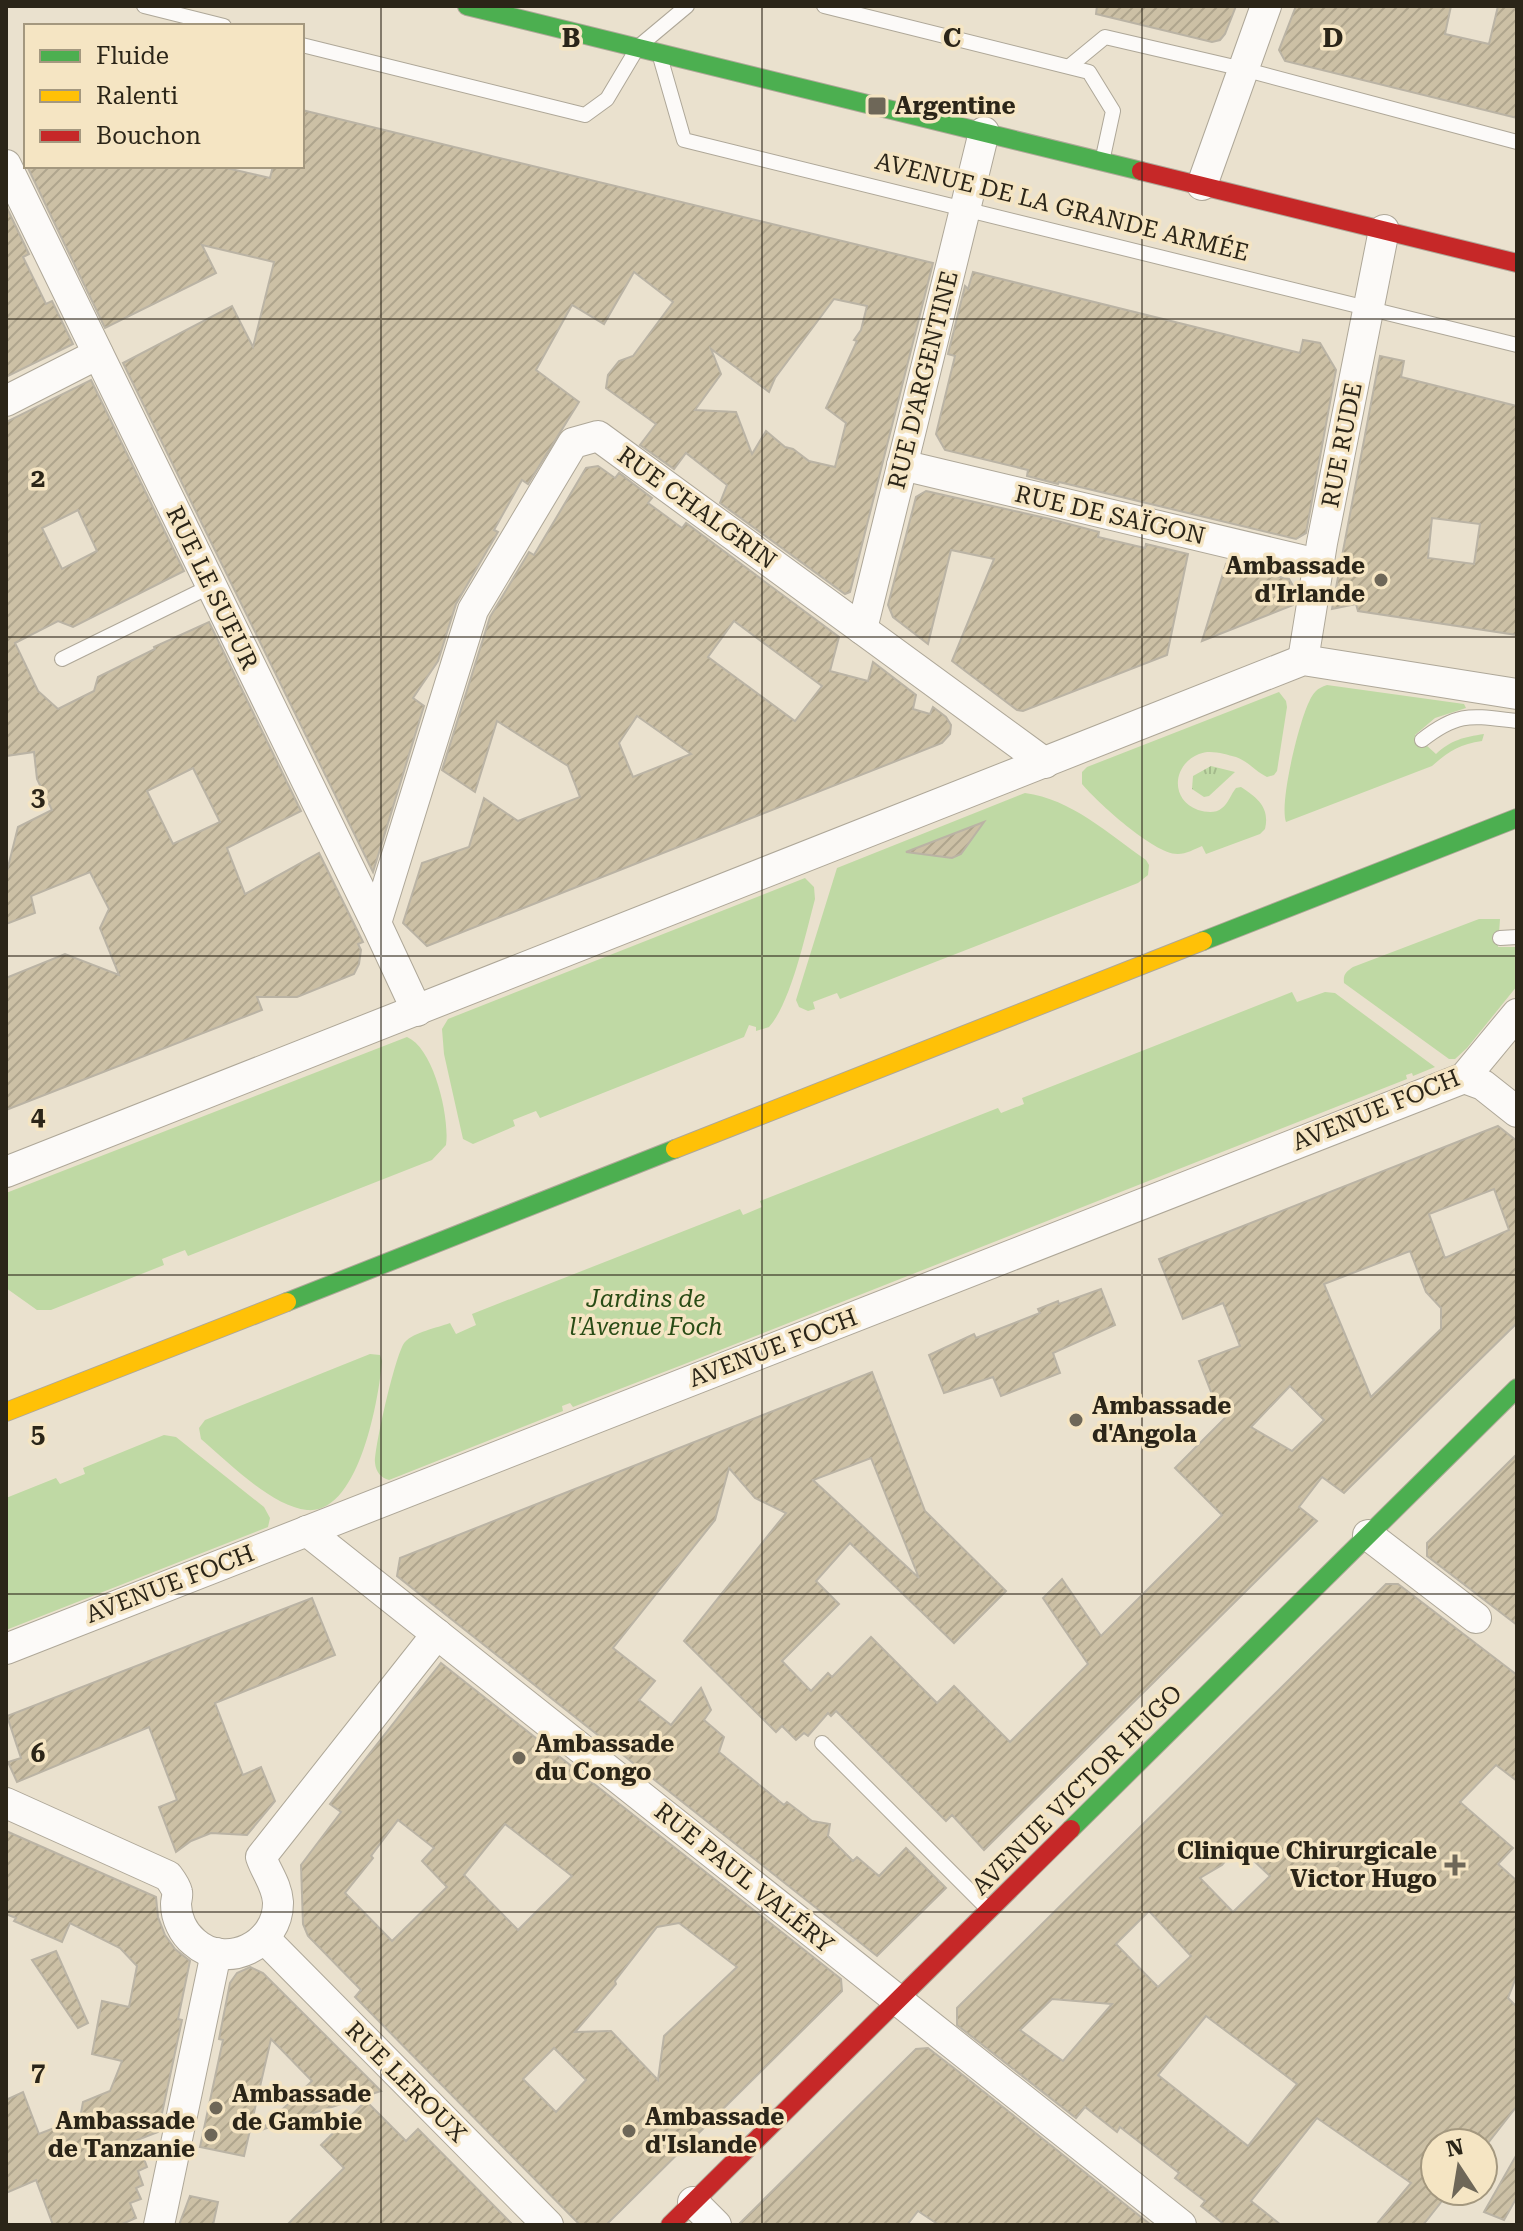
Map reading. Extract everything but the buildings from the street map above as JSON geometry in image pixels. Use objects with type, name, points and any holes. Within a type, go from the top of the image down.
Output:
[{"type":"main road","points":[[467,6],[514,10],[638,47],[1517,263]]},
{"type":"main road","points":[[6,1412],[1517,818]]},
{"type":"main road","name":"AVENUE VICTOR HUGO","points":[[670,2225],[1517,1388]]},
{"type":"street","points":[[1202,185],[1266,6]]},
{"type":"street","name":"RUE D'ARGENTINE","points":[[862,629],[984,132]]},
{"type":"street","name":"RUE LE SUEUR","points":[[6,165],[417,1011]]},
{"type":"street","name":"RUE RUDE","points":[[1303,660],[1318,564],[1384,230]]},
{"type":"street","points":[[6,401],[98,354]]},
{"type":"street","name":"RUE CHALGRIN","points":[[376,923],[473,610],[573,443],[598,436],[1045,763]]},
{"type":"street","name":"RUE DE SAÏGON","points":[[902,465],[1318,564]]},
{"type":"street","points":[[6,1172],[1303,660],[1517,694]]},
{"type":"street","name":"AVENUE FOCH","points":[[6,1649],[1464,1078],[1517,1014]]},
{"type":"street","points":[[1464,1078],[1483,1085],[1517,1112]]},
{"type":"street","name":"RUE PAUL VALÉRY","points":[[307,1531],[1179,2224]]},
{"type":"street","points":[[1368,1535],[1476,1618]]},
{"type":"street","points":[[6,1803],[168,1876],[177,1892],[177,1916],[193,1942],[216,1953],[242,1952],[264,1938],[272,1927],[278,1901],[261,1857],[437,1634]]},
{"type":"street","name":"RUE LEROUX","points":[[264,1938],[548,2225]]},
{"type":"street","points":[[159,2225],[216,1953]]},
{"type":"street","points":[[693,2202],[716,2225]]},
{"type":"lane","points":[[144,6],[216,24]]},
{"type":"lane","points":[[304,45],[585,115],[607,99],[638,47],[687,6]]},
{"type":"lane","points":[[824,6],[1071,65],[1089,72],[1113,111],[1102,162]]},
{"type":"lane","points":[[1071,65],[1105,37],[1243,69],[1517,142]]},
{"type":"lane","name":"AVENUE DE LA GRANDE ARMÉE","points":[[659,52],[684,140],[1517,345]]},
{"type":"lane","points":[[62,659],[211,586]]},
{"type":"lane","points":[[1422,740],[1442,724],[1456,719],[1475,716],[1517,721]]},
{"type":"lane","points":[[1500,938],[1517,937]]},
{"type":"lane","points":[[822,1743],[989,1910]]},
{"type":"green space","points":[[1327,685],[1464,704],[1466,708],[1435,718],[1415,735],[1436,754],[1464,738],[1484,734],[1482,741],[1455,749],[1432,766],[1286,822],[1285,798],[1300,727],[1312,696]]},
{"type":"green space","points":[[1279,692],[1287,707],[1274,775],[1267,777],[1245,761],[1218,752],[1199,754],[1190,759],[1179,774],[1179,791],[1183,799],[1198,810],[1207,812],[1222,808],[1236,788],[1241,787],[1264,809],[1265,829],[1260,834],[1206,854],[1202,846],[1181,854],[1168,852],[1127,826],[1082,784],[1082,772],[1087,767]]},
{"type":"green space","points":[[1211,766],[1235,772],[1204,797],[1192,789],[1193,776]]},
{"type":"green space","points":[[1025,793],[1058,802],[1089,819],[1146,860],[1148,875],[1138,883],[840,999],[837,993],[813,1002],[815,1009],[808,1011],[799,1007],[796,1000],[837,868]]},
{"type":"green space","points":[[805,878],[814,887],[815,899],[791,985],[769,1027],[756,1031],[756,1027],[749,1025],[744,1037],[540,1118],[536,1111],[513,1120],[515,1126],[473,1144],[463,1139],[444,1054],[442,1029],[448,1019]]},
{"type":"green space","points":[[1479,919],[1500,919],[1498,947],[1517,947],[1517,986],[1455,1059],[1449,1059],[1344,983],[1344,977],[1353,967]]},
{"type":"green space","name":"Jardins de l'Avenue Foch","points":[[1292,992],[1297,1002],[1325,992],[1335,993],[1435,1067],[1413,1076],[1412,1073],[1406,1075],[1407,1079],[682,1365],[573,1407],[570,1403],[562,1406],[563,1411],[389,1480],[378,1472],[376,1454],[391,1381],[401,1349],[414,1336],[450,1323],[456,1334],[476,1325],[472,1314],[740,1209],[743,1215],[762,1207],[760,1201],[998,1108],[1001,1113],[1024,1104],[1022,1098]]},
{"type":"green space","points":[[407,1037],[425,1055],[443,1102],[446,1145],[432,1160],[188,1256],[185,1250],[162,1259],[164,1265],[51,1310],[37,1310],[6,1288],[6,1193]]},
{"type":"green space","points":[[370,1354],[380,1355],[382,1361],[371,1426],[353,1475],[340,1494],[325,1507],[307,1510],[279,1500],[251,1482],[201,1439],[199,1428],[205,1420]]},
{"type":"green space","points":[[164,1435],[176,1437],[264,1507],[270,1518],[268,1527],[6,1630],[6,1498],[56,1478],[60,1484],[85,1474],[83,1468]]},
{"type":"traffic: fast","points":[[467,6],[1141,171]]},
{"type":"traffic: fast","points":[[1203,941],[1517,818]]},
{"type":"traffic: fast","points":[[287,1302],[675,1149]]},
{"type":"traffic: fast","points":[[1071,1829],[1517,1388]]},
{"type":"traffic: slow","points":[[675,1149],[1203,941]]},
{"type":"traffic: slow","points":[[6,1412],[287,1302]]},
{"type":"traffic: jam","points":[[1141,171],[1517,263]]},
{"type":"traffic: jam","points":[[670,2225],[1071,1829]]},
{"type":"place","name":"Argentine","points":[[877,106]]},
{"type":"place","name":"Ambassade d'Irlande","points":[[1381,580]]},
{"type":"place","name":"Ambassade d'Angola","points":[[1076,1420]]},
{"type":"place","name":"Ambassade du Congo","points":[[519,1758]]},
{"type":"place","name":"Clinique Chirurgicale Victor Hugo","points":[[1455,1865]]},
{"type":"place","name":"Ambassade de Gambie","points":[[216,2108]]},
{"type":"place","name":"Ambassade d'Islande","points":[[629,2131]]},
{"type":"place","name":"Ambassade de Tanzanie","points":[[211,2135]]}]
